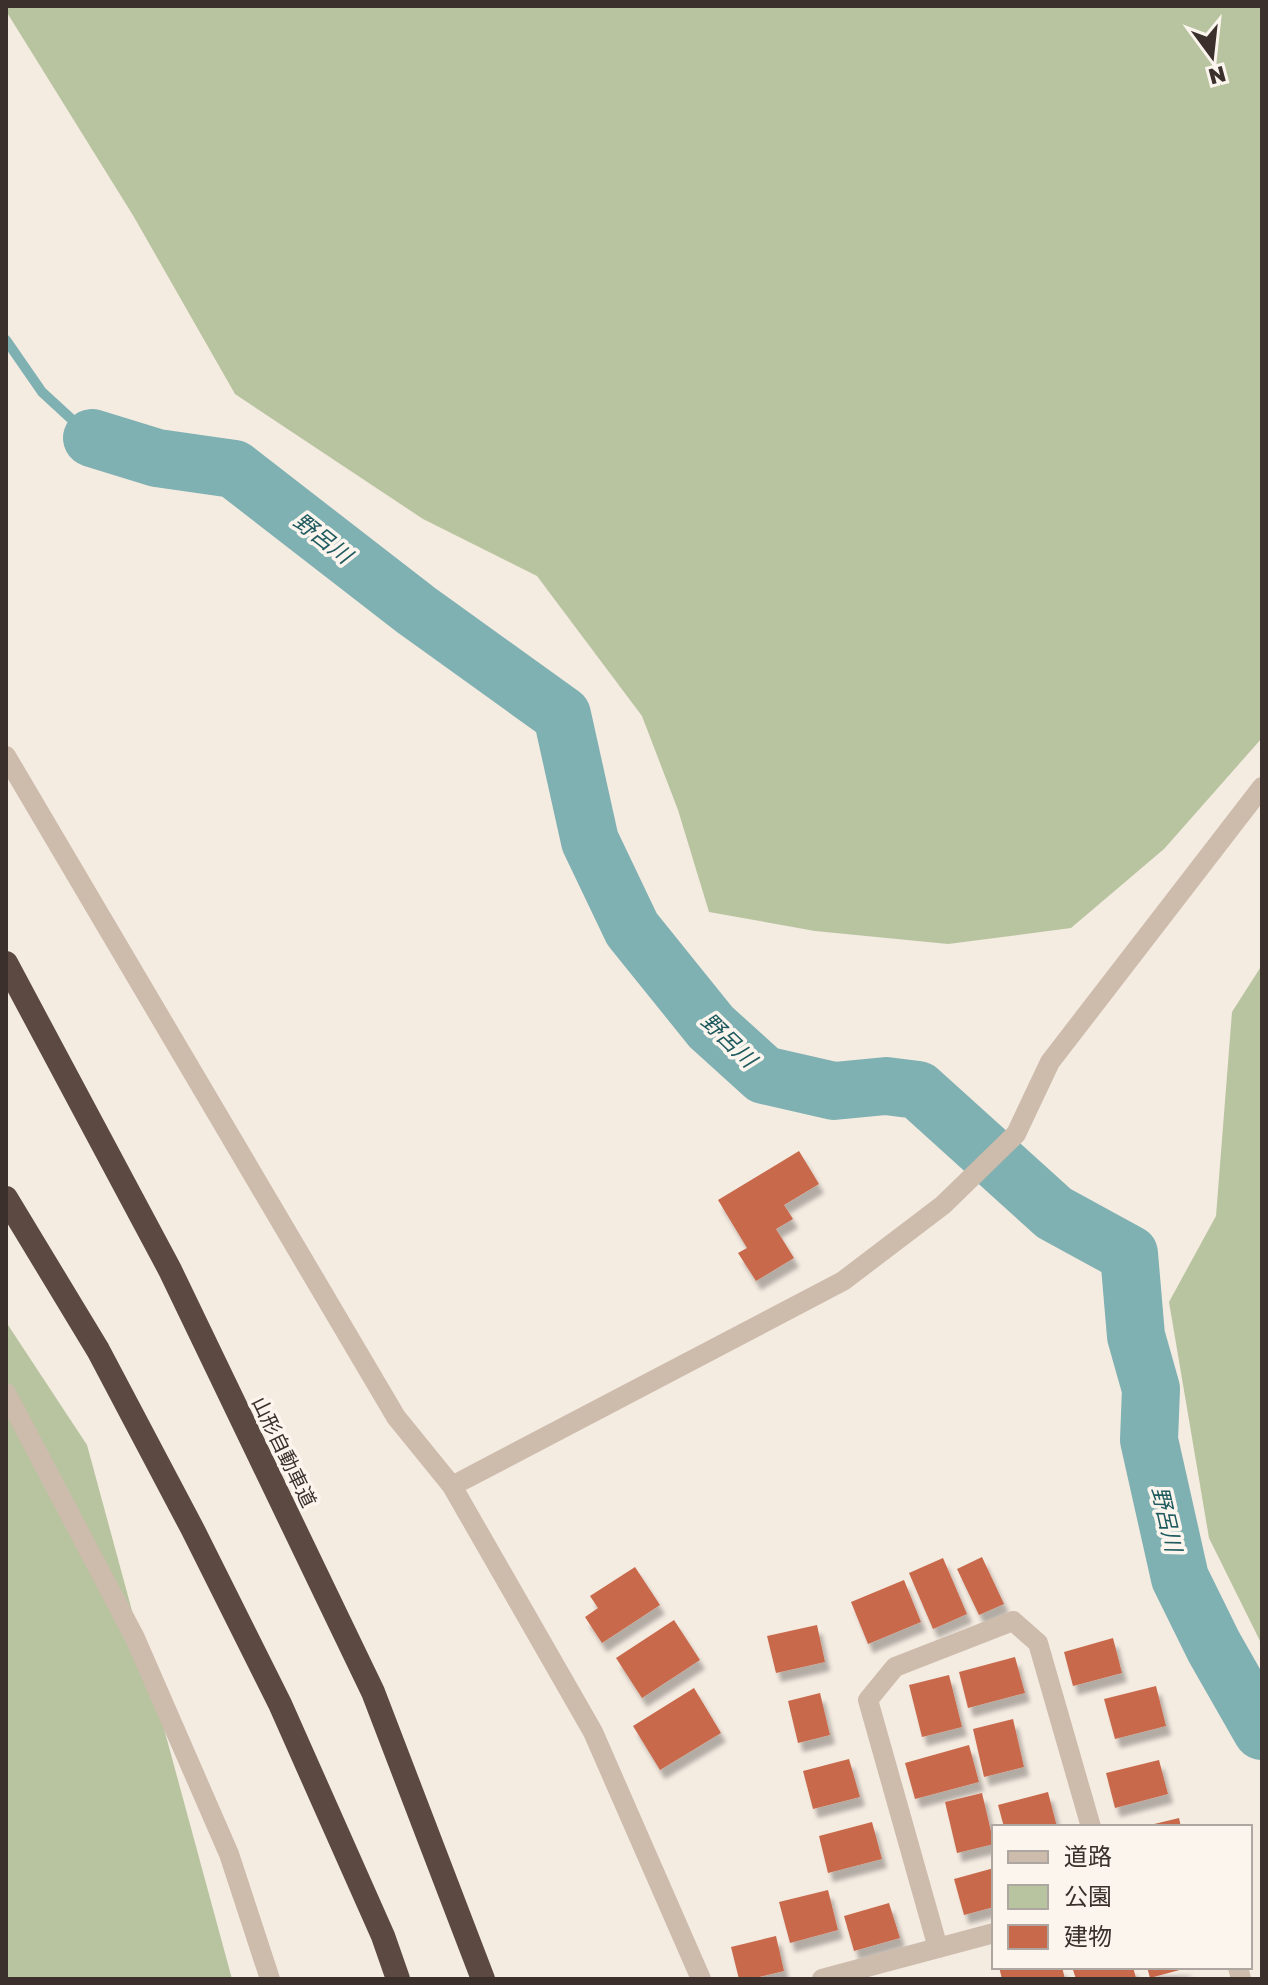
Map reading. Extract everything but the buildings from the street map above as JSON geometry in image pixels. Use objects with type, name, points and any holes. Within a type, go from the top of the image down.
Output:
[{"type":"highway","name":"山形自動車道","points":[[6,963],[170,1270],[373,1692],[483,1979]]},
{"type":"highway","points":[[6,1198],[98,1350],[192,1528],[280,1704],[383,1936],[398,1979]]},
{"type":"street","points":[[6,756],[396,1417],[452,1486],[593,1732],[701,1979]]},
{"type":"street","points":[[452,1486],[843,1281],[943,1205],[1016,1134],[1050,1062],[1262,787]]},
{"type":"street","points":[[6,1393],[135,1638],[229,1854],[270,1979]]},
{"type":"street","points":[[938,1948],[868,1700],[895,1667],[1013,1621],[1038,1643],[1090,1825]]},
{"type":"street","points":[[822,1979],[992,1934]]},
{"type":"green space","points":[[6,6],[1262,6],[1262,738],[1164,849],[1071,928],[948,944],[815,931],[709,912],[678,810],[642,716],[537,576],[423,519],[235,394],[134,217],[6,11]]},
{"type":"green space","points":[[1262,965],[1262,1645],[1209,1538],[1169,1302],[1216,1216],[1232,1012]]},
{"type":"green space","points":[[6,1322],[87,1445],[232,1979],[6,1979]]},
{"type":"waterway","points":[[6,340],[42,392],[92,438]]},
{"type":"waterway","name":"野呂川","points":[[92,438],[157,458],[234,469],[416,610],[562,715],[590,841],[632,929],[711,1027],[764,1075],[834,1091],[886,1086],[918,1090],[1054,1213],[1129,1254],[1136,1336],[1151,1389],[1149,1440],[1180,1578],[1214,1647],[1262,1731]]}]
